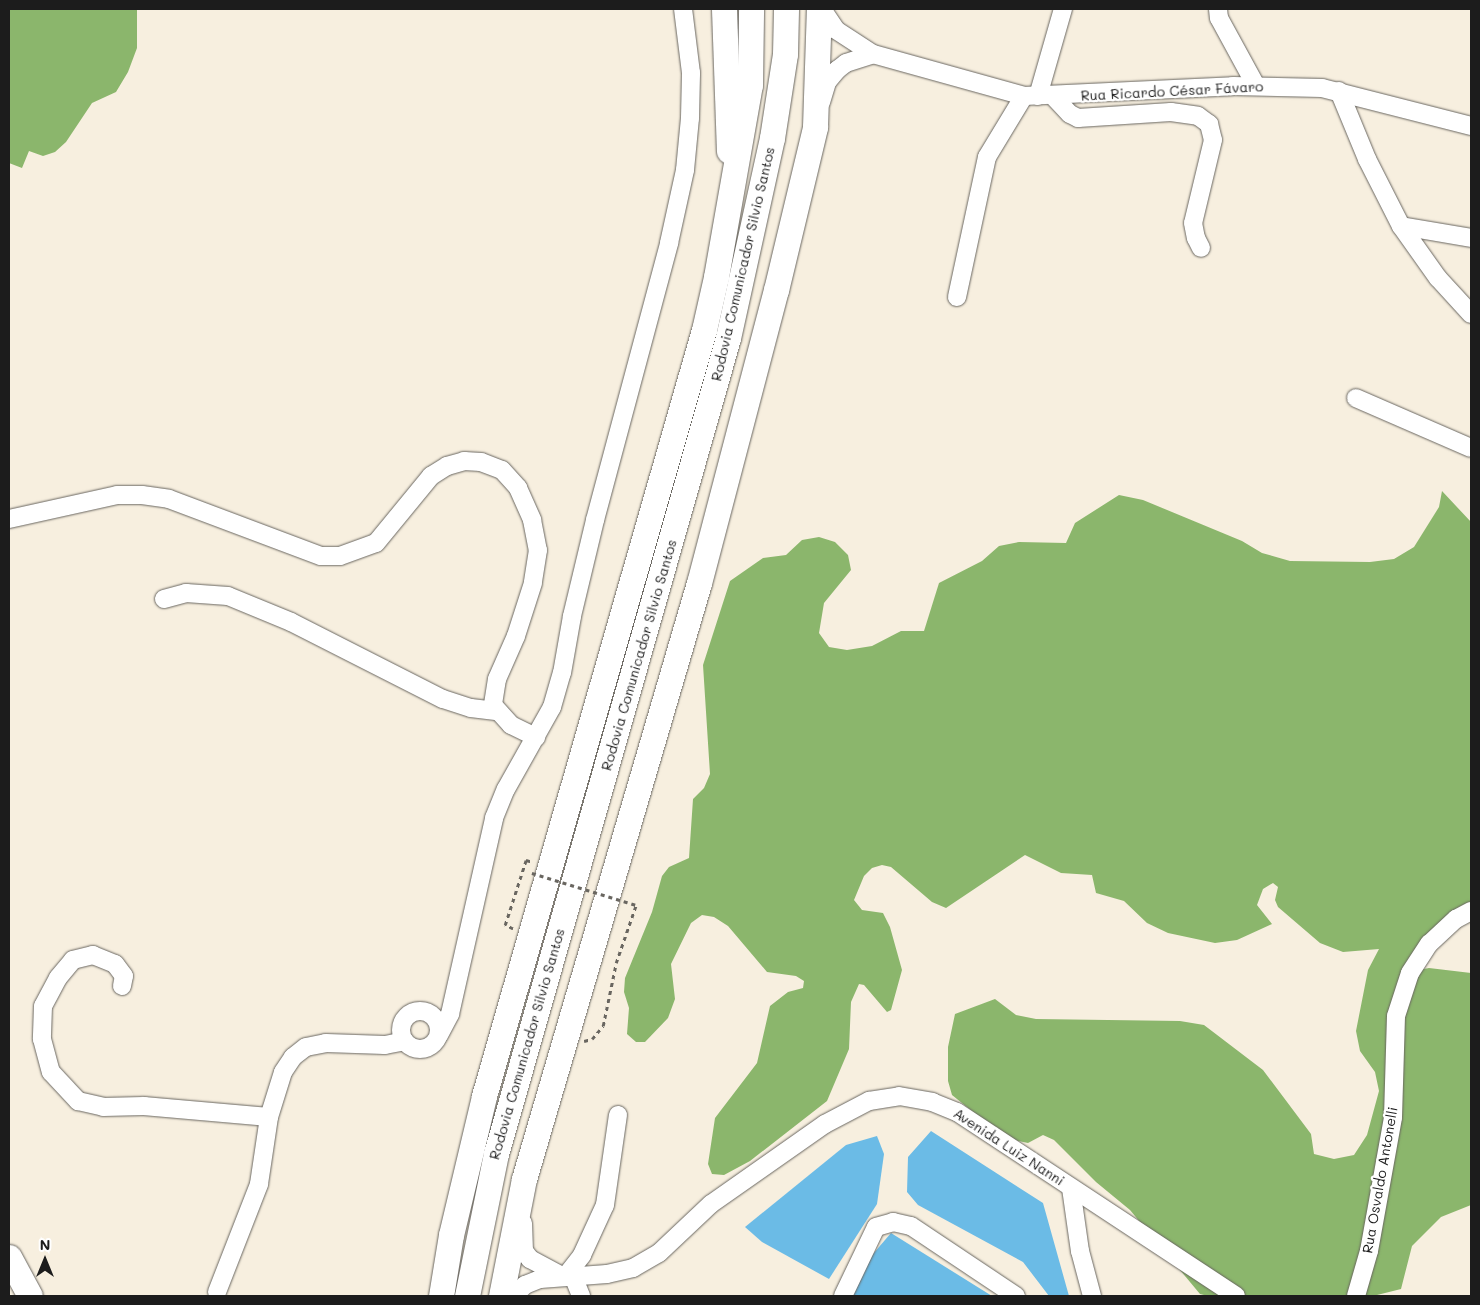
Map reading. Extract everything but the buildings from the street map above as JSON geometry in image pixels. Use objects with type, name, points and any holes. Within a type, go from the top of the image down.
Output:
[{"type":"highway","points":[[724,9],[730,153],[727,220]]},
{"type":"highway","name":"Rodovia Comunicador Silvio Santos","points":[[441,1296],[451,1235],[484,1096],[642,555],[704,330],[727,220],[750,85],[751,9]]},
{"type":"highway","name":"Rodovia Comunicador Silvio Santos","points":[[467,1296],[496,1154],[728,338],[772,138],[785,54],[786,9]]},
{"type":"highway","points":[[501,1296],[524,1179],[698,583],[776,290],[814,127],[821,9]]},
{"type":"highway","points":[[9,1257],[30,1296]]},
{"type":"street","points":[[217,1292],[259,1184],[269,1118],[283,1072],[293,1057],[306,1047],[326,1042],[384,1045],[404,1041],[421,1049],[432,1045],[450,1014],[494,818],[506,789],[552,707],[562,673],[572,616],[595,520],[669,243],[685,170],[691,73],[683,9]]},
{"type":"street","name":"Rua Ricardo César Fávaro","points":[[821,9],[836,30],[873,54],[1039,96],[1256,86],[1339,91],[1471,126]]},
{"type":"street","points":[[957,297],[987,157],[1039,96],[1063,9]]},
{"type":"street","points":[[1218,9],[1219,18],[1256,86]]},
{"type":"street","points":[[814,127],[827,82],[846,62],[873,54]]},
{"type":"street","points":[[1339,91],[1367,159],[1401,226],[1438,278],[1471,314]]},
{"type":"street","points":[[1039,96],[1078,118],[1171,112],[1198,116],[1209,124],[1213,140],[1193,223],[1202,248]]},
{"type":"street","points":[[1401,226],[1471,238]]},
{"type":"street","points":[[1356,398],[1471,448]]},
{"type":"street","points":[[9,519],[117,495],[142,495],[169,499],[321,556],[340,556],[376,543],[431,476],[447,466],[464,461],[480,462],[502,470],[518,488],[529,512],[538,550],[533,583],[516,636],[497,679],[492,698],[496,711],[512,725],[536,737]]},
{"type":"street","points":[[164,599],[186,593],[228,596],[291,622],[444,699],[471,708],[496,711]]},
{"type":"street","name":"Rua Osvaldo Antonelli","points":[[1356,1296],[1369,1251],[1393,1117],[1396,1016],[1410,973],[1429,944],[1456,920],[1471,910]]},
{"type":"street","points":[[122,986],[124,976],[115,964],[93,955],[73,960],[58,978],[43,1006],[42,1039],[51,1072],[78,1101],[103,1107],[144,1106],[269,1118]]},
{"type":"street","points":[[404,1041],[401,1030],[405,1018],[423,1011],[454,991]]},
{"type":"street","points":[[423,1011],[435,1017],[439,1035]]},
{"type":"street","name":"Avenida Luiz Nanni","points":[[514,1296],[525,1285],[540,1279],[633,1268],[658,1254],[711,1204],[825,1124],[869,1101],[899,1096],[932,1102],[957,1112],[1236,1296]]},
{"type":"street","points":[[569,1277],[582,1255],[605,1205],[618,1115]]},
{"type":"street","points":[[524,1179],[524,1251],[530,1259],[569,1277],[581,1296]]},
{"type":"street","points":[[1072,1188],[1080,1252],[1092,1296]]},
{"type":"street","points":[[843,1296],[876,1227],[893,1222],[911,1226],[1016,1296]]},
{"type":"path","points":[[532,873],[636,905],[614,972],[602,1026],[592,1039],[564,1046]]},
{"type":"green space","points":[[9,9],[137,9],[137,48],[128,72],[116,92],[92,103],[66,142],[55,152],[43,156],[29,151],[22,168],[9,163]]},
{"type":"green space","points":[[1442,491],[1471,522],[1471,911],[1408,972],[1429,968],[1471,973],[1471,1205],[1441,1217],[1412,1246],[1401,1289],[1373,1296],[1208,1296],[1200,1294],[1130,1210],[1096,1182],[1054,1140],[1043,1135],[1028,1143],[1014,1140],[993,1128],[952,1095],[948,1081],[948,1047],[955,1014],[995,999],[1016,1015],[1036,1019],[1180,1021],[1204,1025],[1263,1070],[1311,1134],[1314,1154],[1334,1159],[1354,1155],[1367,1135],[1379,1091],[1375,1072],[1360,1051],[1356,1031],[1368,970],[1379,949],[1343,952],[1320,943],[1278,907],[1275,900],[1278,887],[1273,883],[1263,889],[1257,905],[1272,924],[1237,940],[1215,943],[1168,933],[1147,923],[1124,901],[1096,893],[1092,875],[1061,873],[1025,855],[946,908],[932,902],[891,867],[882,865],[872,868],[864,876],[854,900],[862,910],[883,913],[890,927],[902,970],[891,1010],[887,1012],[864,985],[859,984],[851,1002],[849,1049],[827,1101],[750,1161],[724,1175],[712,1174],[708,1164],[715,1118],[757,1063],[770,1006],[788,992],[803,988],[804,981],[796,976],[767,972],[728,926],[714,917],[702,915],[691,923],[671,964],[675,999],[668,1018],[645,1042],[636,1042],[627,1034],[629,1008],[624,992],[625,978],[652,912],[662,876],[669,867],[689,858],[693,799],[704,788],[710,774],[703,665],[730,581],[763,558],[786,555],[802,540],[819,537],[835,542],[848,555],[851,570],[824,603],[819,633],[829,647],[847,650],[872,646],[901,631],[924,631],[939,583],[982,561],[999,546],[1019,542],[1066,543],[1075,523],[1119,495],[1143,500],[1242,541],[1262,553],[1290,561],[1370,562],[1394,559],[1414,547],[1439,507]]},
{"type":"water","points":[[931,1131],[1043,1203],[1069,1296],[1049,1296],[1023,1262],[918,1205],[907,1192],[908,1157]]},
{"type":"water","points":[[877,1136],[884,1154],[877,1204],[829,1279],[762,1242],[745,1227],[846,1145]]},
{"type":"water","points":[[891,1233],[992,1296],[852,1296],[855,1275]]}]
